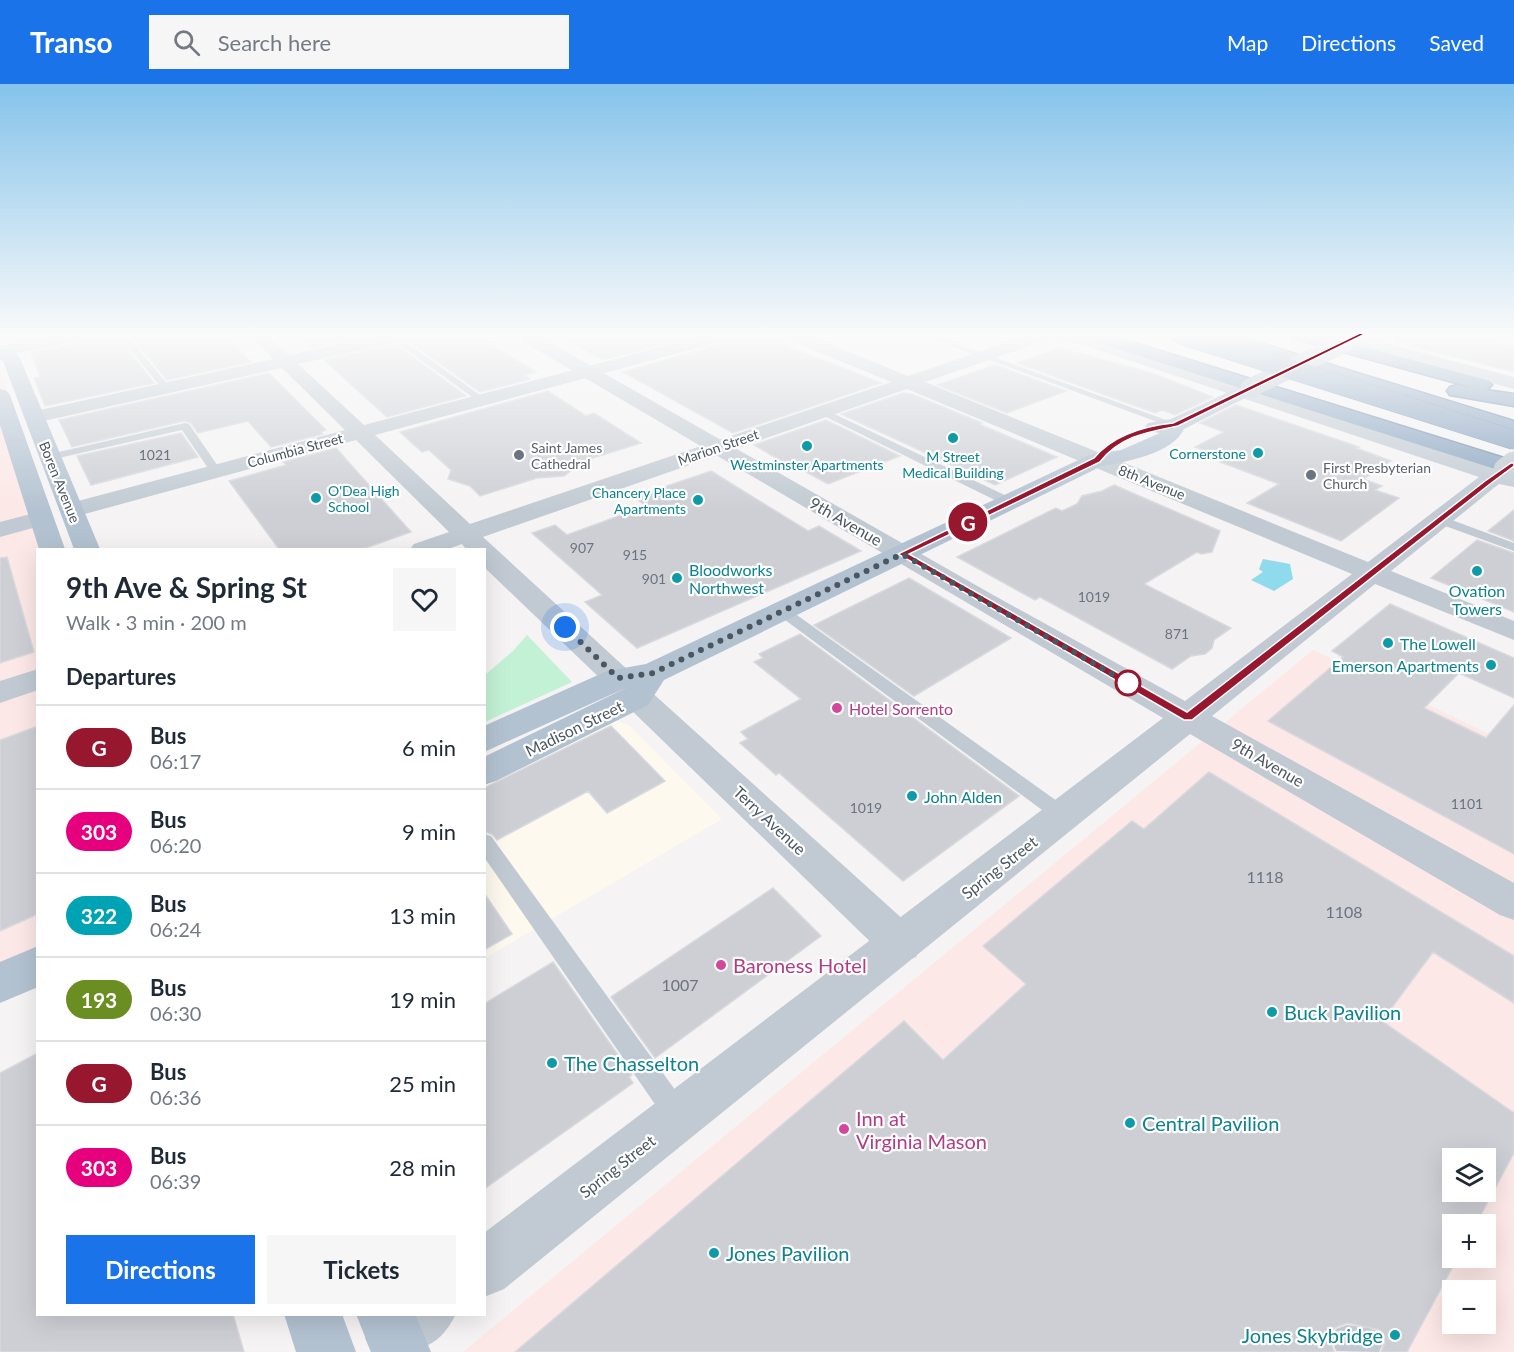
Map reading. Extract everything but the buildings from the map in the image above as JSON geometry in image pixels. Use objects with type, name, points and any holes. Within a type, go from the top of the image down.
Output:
[{"type":"highway","points":[[1268,393],[1510,469]]},
{"type":"highway","points":[[1307,393],[1366,411],[1444,429]]},
{"type":"highway","points":[[1333,393],[1444,429],[1510,469]]},
{"type":"highway","points":[[1366,393],[1514,440]]},
{"type":"highway","points":[[1406,393],[1514,428]]},
{"type":"highway","points":[[1470,393],[1514,400]]},
{"type":"main road","name":"Boren Avenue","points":[[25,393],[87,548]]},
{"type":"main road","name":"Madison Street","points":[[486,771],[636,683],[1097,460],[1126,456],[1170,436],[1175,425],[1240,393]]},
{"type":"main road","name":"Boren Avenue","points":[[0,395],[5,424],[52,548]]},
{"type":"main road","name":"Madison Street","points":[[486,739],[636,683]]},
{"type":"main road","points":[[0,983],[36,966]]},
{"type":"main road","points":[[314,1316],[326,1352]]},
{"type":"street","points":[[35,417],[139,393]]},
{"type":"street","name":"Terry Avenue","points":[[317,393],[477,545]]},
{"type":"street","name":"Columbia Street","points":[[72,510],[508,393]]},
{"type":"street","name":"9th Avenue","points":[[624,393],[1514,903]]},
{"type":"street","name":"Marion Street","points":[[436,548],[477,545],[719,447],[877,393]]},
{"type":"street","name":"8th Avenue","points":[[936,393],[1514,631]]},
{"type":"street","points":[[1257,393],[1510,469]]},
{"type":"street","name":"Spring Street","points":[[486,1267],[1188,717],[1510,469]]},
{"type":"street","points":[[0,530],[42,518]]},
{"type":"street","name":"Terry Avenue","points":[[486,553],[636,683],[901,944]]},
{"type":"street","points":[[0,692],[36,680]]},
{"type":"lane","points":[[473,393],[482,400]]},
{"type":"lane","points":[[1087,393],[1175,425]]},
{"type":"lane","points":[[824,412],[1009,502]]},
{"type":"lane","points":[[50,457],[185,426],[216,471]]},
{"type":"lane","points":[[1441,520],[1514,547]]},
{"type":"lane","points":[[782,611],[1064,816]]},
{"type":"lane","points":[[486,844],[680,1117]]},
{"type":"shaded area","points":[[0,393],[8,393],[63,548],[36,548],[36,965],[0,983]]},
{"type":"shaded area","points":[[1313,650],[1514,746],[1514,1352],[463,1352]]},
{"type":"shaded area","points":[[612,720],[629,725],[722,819],[486,957],[486,781]]},
{"type":"green space","points":[[527,635],[572,682],[486,722],[486,674],[513,651]]},
{"type":"water","points":[[1263,559],[1290,564],[1293,579],[1274,591],[1251,580],[1263,572],[1259,569]]},
{"type":"bus line","name":"G","points":[[1241,393],[1175,425],[1148,428],[1107,448],[1097,460],[902,554],[1188,717],[1487,482],[1514,464]]},
{"type":"place","name":"M Street Medical Building","points":[[953,438]]},
{"type":"place","name":"Westminster Apartments","points":[[807,446]]},
{"type":"place","name":"Cornerstone","points":[[1258,453]]},
{"type":"place","name":"Saint James Cathedral","points":[[519,455]]},
{"type":"place","name":"First Presbyterian Church","points":[[1311,475]]},
{"type":"place","name":"O'Dea High School","points":[[316,498]]},
{"type":"place","name":"Chancery Place Apartments","points":[[698,500]]},
{"type":"place","name":"Ovation Towers","points":[[1477,571]]},
{"type":"place","name":"Bloodworks Northwest","points":[[677,578]]},
{"type":"place","name":"The Lowell","points":[[1388,643]]},
{"type":"place","name":"Emerson Apartments","points":[[1491,665]]},
{"type":"place","name":"Hotel Sorrento","points":[[837,708]]},
{"type":"place","name":"John Alden","points":[[912,796]]},
{"type":"place","name":"Baroness Hotel","points":[[721,965]]},
{"type":"place","name":"Buck Pavilion","points":[[1272,1012]]},
{"type":"place","name":"The Chasselton","points":[[552,1063]]},
{"type":"place","name":"Central Pavilion","points":[[1130,1123]]},
{"type":"place","name":"Inn at Virginia Mason","points":[[844,1129]]},
{"type":"place","name":"Jones Pavilion","points":[[714,1253]]},
{"type":"place","name":"Jones Skybridge","points":[[1395,1335]]},
{"type":"route","points":[[565,627],[618,678],[653,673],[902,554],[1128,683]]}]
